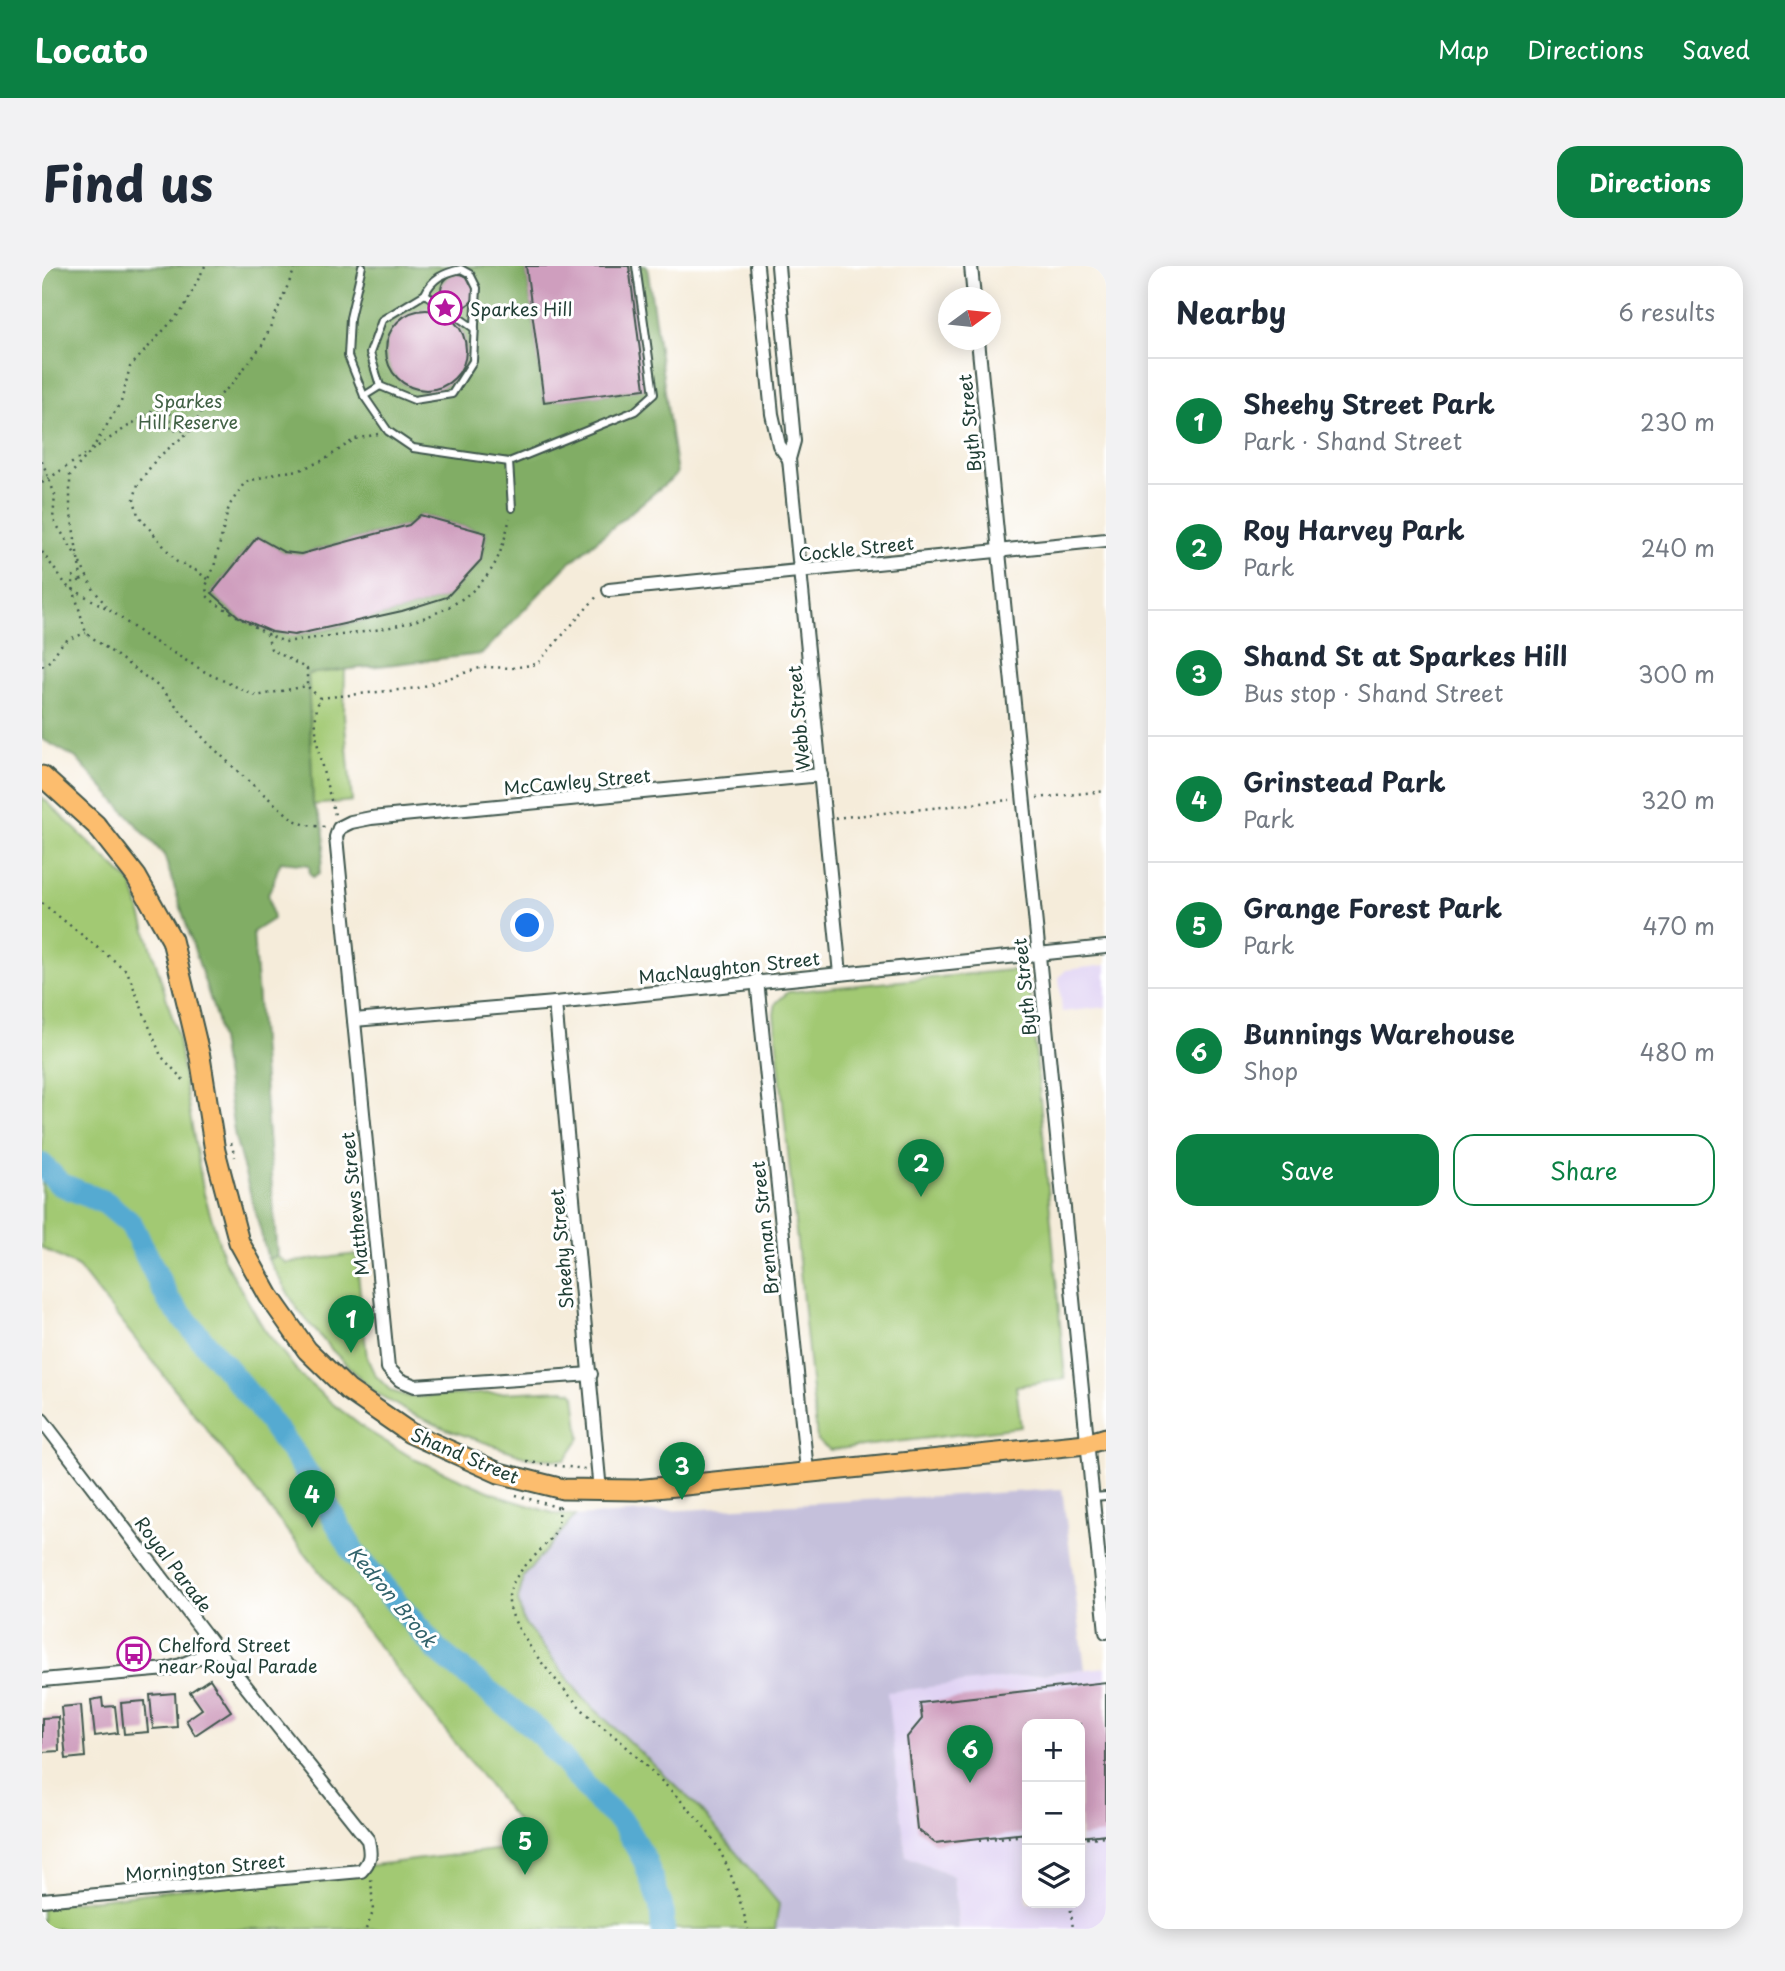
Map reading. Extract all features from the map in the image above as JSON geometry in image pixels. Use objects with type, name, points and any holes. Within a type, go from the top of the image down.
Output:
[{"type":"main road","name":"Shand Street","points":[[42,776],[104,835],[136,876],[172,940],[200,1056],[215,1151],[239,1242],[269,1296],[307,1350],[348,1390],[410,1433],[508,1477],[563,1489],[600,1492],[1086,1444],[1106,1438]]},
{"type":"main road","name":"Shand Street","points":[[1086,1444],[1106,1447]]},
{"type":"street","name":"Webb Street","points":[[757,266],[772,414],[779,445],[789,458]]},
{"type":"street","name":"Webb Street","points":[[778,266],[794,441],[789,458],[840,974]]},
{"type":"street","points":[[971,266],[973,287]]},
{"type":"street","name":"Byth Street","points":[[979,350],[1106,1632]]},
{"type":"street","name":"Cockle Street","points":[[609,590],[1106,540]]},
{"type":"street","name":"McCawley Street","points":[[339,828],[351,822],[371,818],[821,775]]},
{"type":"street","name":"Matthews Street","points":[[339,828],[336,837],[388,1368],[400,1380],[415,1386],[591,1374]]},
{"type":"street","name":"MacNaughton Street","points":[[354,1020],[555,1003],[757,980],[1106,947]]},
{"type":"street","name":"Brennan Street","points":[[757,980],[807,1471]]},
{"type":"street","name":"Sheehy Street","points":[[555,1003],[600,1492]]},
{"type":"street","name":"Royal Parade","points":[[45,1429],[368,1840],[371,1853],[369,1864]]},
{"type":"street","points":[[42,1681],[167,1669],[217,1650]]},
{"type":"street","name":"Mornington Street","points":[[42,1900],[360,1871],[369,1864]]},
{"type":"lane","points":[[362,266],[350,318],[348,356],[364,396],[388,431],[414,448],[509,462],[635,411],[654,394],[636,266]]},
{"type":"lane","points":[[461,269],[470,274],[477,288],[473,361],[452,394],[414,400],[380,386],[370,353],[382,320],[425,294],[442,273],[461,269]]},
{"type":"lane","points":[[425,294],[475,329]]},
{"type":"lane","points":[[364,396],[380,386]]},
{"type":"lane","points":[[509,462],[512,508]]},
{"type":"lane","points":[[1091,1497],[1106,1496]]},
{"type":"path","points":[[205,266],[184,308],[130,367],[121,402],[91,451],[70,475],[70,508],[82,583],[73,576],[73,588],[86,634],[162,689],[205,740],[246,779],[295,820],[306,825],[339,828],[321,759],[315,716],[320,698]]},
{"type":"path","points":[[208,579],[177,562],[138,515],[134,499],[138,484],[157,458],[190,431],[201,413],[231,385],[262,344],[296,266]]},
{"type":"path","points":[[42,483],[150,412],[170,405],[171,430],[190,431]]},
{"type":"path","points":[[388,431],[355,439],[324,460],[300,470],[277,472],[245,482],[229,506],[214,567],[206,586],[207,596],[267,634],[285,642],[410,624],[457,603],[489,573],[501,551],[512,508]]},
{"type":"path","points":[[42,461],[55,495],[53,519],[94,590],[110,610]]},
{"type":"path","points":[[42,552],[67,586],[110,610],[145,636],[206,673],[256,696],[307,686]]},
{"type":"path","points":[[267,634],[271,649],[307,669],[307,686],[320,698],[418,688],[483,667],[512,668],[537,664],[598,594],[609,590]]},
{"type":"path","points":[[42,666],[50,662],[60,645],[86,634]]},
{"type":"path","points":[[825,819],[1106,791]]},
{"type":"path","points":[[42,902],[131,975],[161,1056],[182,1077],[190,1091]]},
{"type":"path","points":[[230,1139],[236,1163]]},
{"type":"path","points":[[517,1460],[585,1469]]},
{"type":"path","points":[[511,1493],[560,1507],[554,1533],[520,1573],[512,1587],[509,1597],[514,1623],[533,1651],[580,1707],[629,1749],[702,1824],[721,1854],[737,1890],[748,1929]]},
{"type":"path","points":[[980,1840],[1022,1836]]},
{"type":"path","points":[[1085,1838],[1106,1836]]},
{"type":"path","points":[[366,1929],[373,1912],[369,1864]]},
{"type":"path","points":[[1071,1908],[1073,1929]]},
{"type":"shaded area","points":[[1106,965],[1106,1007],[1062,1012],[1059,977],[1066,970]]},
{"type":"shaded area","points":[[1062,1489],[1085,1669],[887,1692],[906,1856],[953,1876],[959,1929],[775,1929],[779,1904],[697,1806],[584,1699],[523,1621],[519,1609],[520,1588],[524,1576],[575,1516]]},
{"type":"shaded area","points":[[1106,1667],[1106,1929],[959,1929],[953,1876],[906,1856],[886,1691]]},
{"type":"green space","name":"Sparkes Hill Reserve","points":[[42,266],[526,266],[544,402],[645,389],[629,266],[647,266],[677,474],[566,566],[482,654],[308,674],[313,805],[324,830],[321,865],[319,874],[313,877],[309,865],[281,862],[268,893],[273,919],[253,932],[277,1256],[268,1259],[235,1137],[217,1020],[164,855],[76,758],[42,739]],"holes":[[[458,274],[473,284],[474,291],[472,298],[462,307],[454,307],[445,302],[441,293],[442,284]],[[421,310],[440,314],[455,323],[466,347],[463,366],[452,381],[444,386],[425,390],[409,387],[397,377],[389,364],[387,348],[391,333],[402,319]],[[420,515],[486,533],[481,560],[447,597],[402,611],[294,635],[272,632],[240,618],[212,593],[257,537],[284,552],[301,554],[409,525]]]},
{"type":"green space","points":[[345,669],[344,715],[352,801],[313,805],[308,673]]},
{"type":"green space","points":[[42,797],[132,884],[178,1036],[204,1194],[224,1260],[264,1329],[302,1377],[333,1404],[365,1429],[416,1460],[505,1498],[556,1514],[575,1516],[524,1576],[518,1600],[523,1621],[584,1699],[697,1806],[779,1904],[775,1929],[42,1929],[42,1906],[536,1845],[78,1267],[42,1248]]},
{"type":"green space","points":[[1011,970],[1026,974],[1030,986],[1065,1379],[1016,1386],[1021,1427],[830,1450],[817,1440],[774,1014],[776,1003],[788,992]]},
{"type":"green space","points":[[356,1254],[367,1358],[375,1375],[391,1391],[410,1397],[564,1390],[572,1392],[575,1396],[580,1438],[565,1460],[530,1458],[446,1429],[408,1412],[373,1391],[330,1348],[298,1310],[268,1259],[277,1256],[286,1263]]},
{"type":"building","points":[[526,266],[629,266],[645,389],[544,402]]},
{"type":"building","points":[[458,274],[470,279],[475,291],[470,303],[458,308],[446,303],[441,291],[446,279]]},
{"type":"building","points":[[426,310],[441,313],[454,322],[463,335],[466,350],[463,365],[454,378],[441,387],[426,390],[411,387],[398,378],[389,365],[386,350],[389,335],[398,322],[411,313]]},
{"type":"building","points":[[420,515],[486,533],[481,560],[447,597],[402,611],[294,635],[272,632],[240,618],[212,593],[257,537],[284,552],[301,554],[409,525]]},
{"type":"building","points":[[210,1679],[231,1711],[195,1735],[186,1720],[202,1709],[190,1692]]},
{"type":"building","points":[[1106,1682],[1106,1834],[1085,1836],[1085,1719],[1022,1719],[1022,1834],[935,1843],[917,1829],[907,1737],[922,1719],[920,1703]]},
{"type":"building","points":[[175,1693],[177,1727],[153,1729],[150,1695]]},
{"type":"building","points":[[102,1698],[103,1707],[115,1706],[118,1733],[95,1736],[91,1700]]},
{"type":"building","points":[[145,1701],[148,1732],[124,1734],[121,1703]]},
{"type":"building","points":[[81,1705],[85,1757],[66,1759],[61,1707]]},
{"type":"building","points":[[58,1717],[59,1751],[42,1752],[42,1718]]},
{"type":"waterway","name":"Kedron Brook","points":[[42,1165],[60,1184],[106,1203],[131,1224],[169,1301],[255,1402],[297,1458],[354,1553],[437,1650],[538,1731],[599,1802],[623,1823],[645,1861],[661,1906],[663,1929]]},
{"type":"place","name":"Sparkes Hill","points":[[445,308]]},
{"type":"place","name":"Roy Harvey Park","points":[[921,1197]]},
{"type":"place","name":"Sheehy Street Park","points":[[351,1353]]},
{"type":"place","name":"Shand St at Sparkes Hill","points":[[682,1500]]},
{"type":"place","name":"Grinstead Park","points":[[312,1528]]},
{"type":"place","name":"Chelford Street near Royal Parade","points":[[134,1654]]},
{"type":"place","name":"Bunnings Warehouse","points":[[970,1783]]},
{"type":"place","name":"Grange Forest Park","points":[[525,1875]]}]
